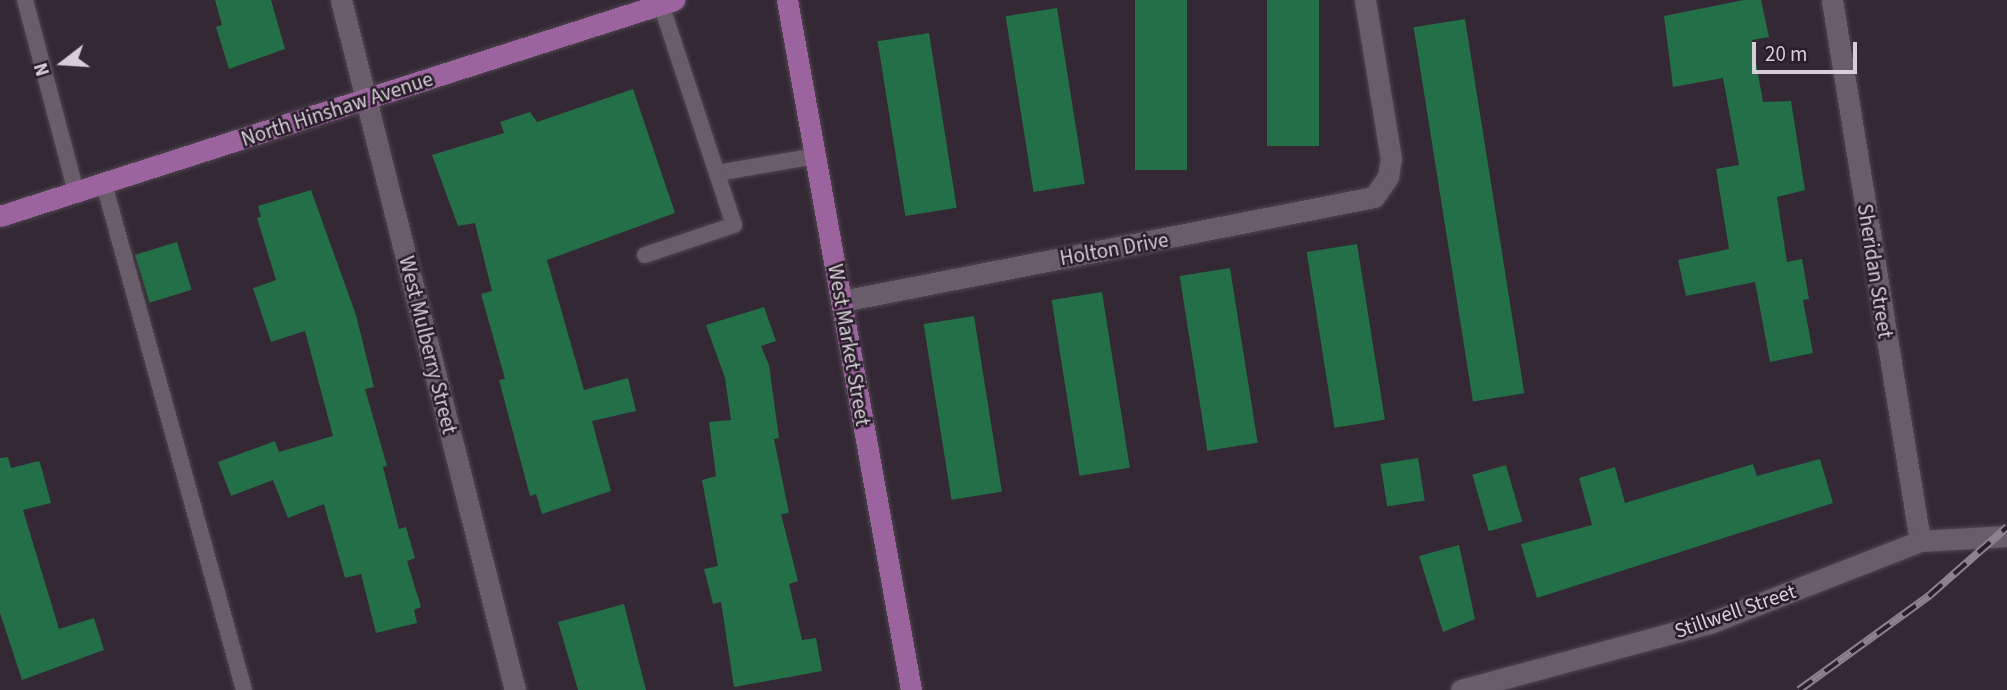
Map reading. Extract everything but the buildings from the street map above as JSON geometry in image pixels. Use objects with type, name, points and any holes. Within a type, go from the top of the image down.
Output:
[{"type":"main road","name":"West Market Street","points":[[787,0],[911,690]]},
{"type":"main road","name":"North Hinshaw Avenue","points":[[0,216],[668,2]]},
{"type":"street","name":"West Mulberry Street","points":[[341,0],[515,690]]},
{"type":"street","name":"Holton Drive","points":[[842,301],[1353,205],[1374,197],[1382,188],[1391,159],[1365,0]]},
{"type":"street","name":"Sheridan Street","points":[[1832,0],[1920,541]]},
{"type":"street","name":"Stillwell Street","points":[[1461,690],[1710,623],[1920,541],[2007,536]]},
{"type":"lane","points":[[25,0],[76,192]]},
{"type":"lane","points":[[645,255],[734,225],[668,2]]},
{"type":"lane","points":[[717,173],[815,156]]},
{"type":"lane","points":[[104,184],[244,690]]},
{"type":"railway","points":[[1799,690],[1930,595],[2007,527]]}]
